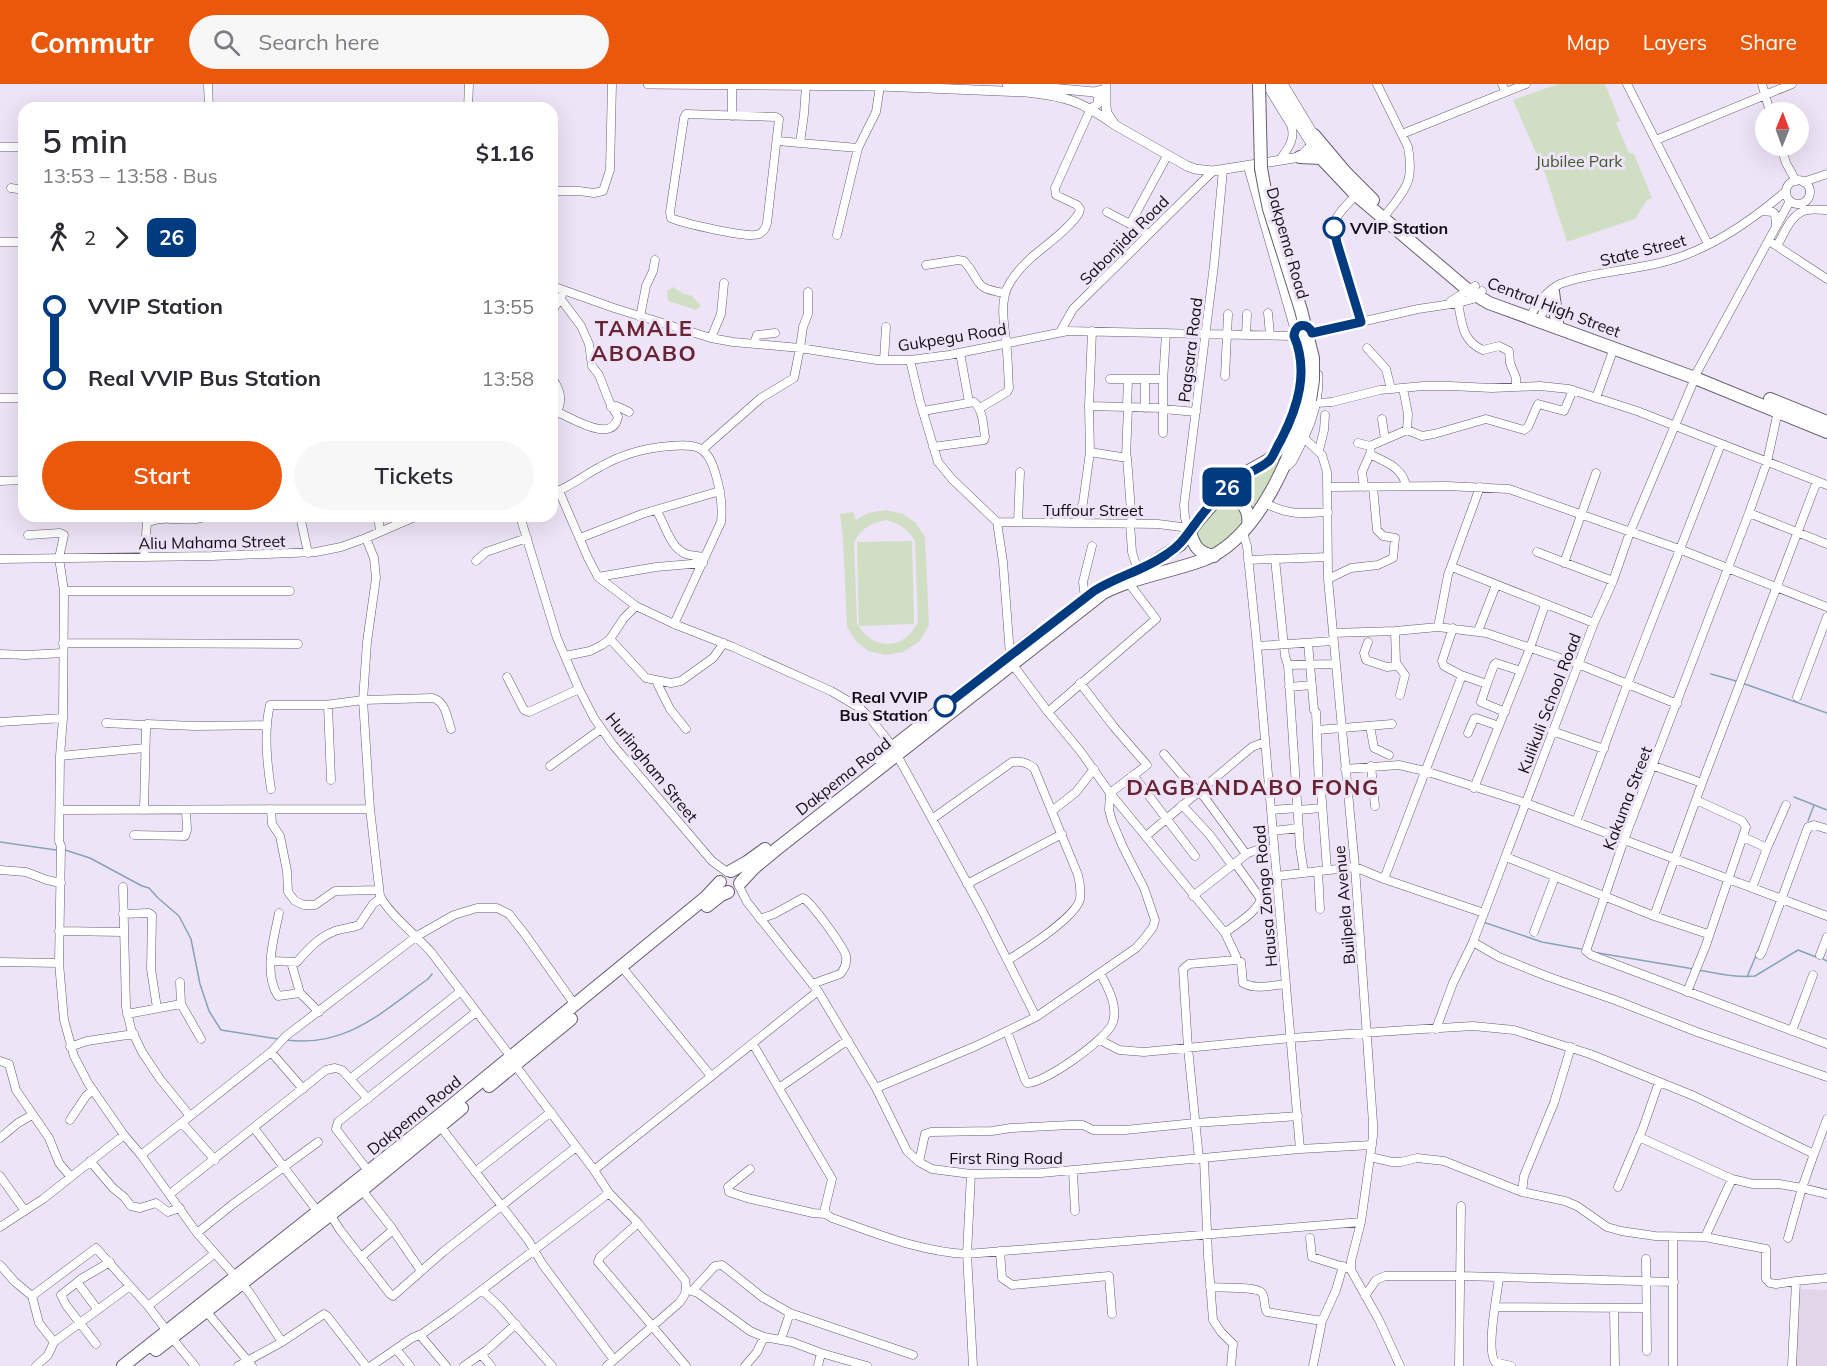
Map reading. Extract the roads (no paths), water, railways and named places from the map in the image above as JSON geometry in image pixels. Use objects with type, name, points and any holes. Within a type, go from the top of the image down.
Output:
[{"type":"highway","points":[[1216,499],[1234,497],[1240,501],[1248,513],[1245,529],[1231,545],[1214,556],[1196,548],[1189,530],[1216,499],[1233,481],[1270,459],[1286,441],[1310,401],[1303,346],[1264,216],[1257,184],[1252,84]]},
{"type":"highway","points":[[1259,84],[1261,168],[1264,185],[1269,209],[1301,310],[1312,357],[1313,380],[1310,401],[1280,473]]},
{"type":"highway","name":"Central High Street","points":[[1313,140],[1321,158],[1356,195],[1475,291],[1500,308],[1535,318],[1614,348],[1696,375],[1827,432]]},
{"type":"highway","name":"Central High Street","points":[[1313,140],[1387,213],[1475,291]]},
{"type":"highway","points":[[1300,158],[1321,158]]},
{"type":"highway","points":[[1554,289],[1557,322]]},
{"type":"highway","name":"Central High Street","points":[[1535,318],[1557,322],[1827,422]]},
{"type":"highway","name":"Dakpema Road","points":[[1245,529],[1264,502],[1280,473]]},
{"type":"highway","name":"Dakpema Road","points":[[324,1213],[362,1190],[440,1126],[575,1005],[705,898],[755,867],[1086,598],[1105,584],[1138,571],[1167,554],[1180,545],[1189,530]]},
{"type":"highway","name":"Dakpema Road","points":[[1011,660],[1102,593],[1128,582],[1214,556]]},
{"type":"highway","name":"Dakpema Road","points":[[123,1366],[238,1281],[324,1213],[369,1172],[627,972],[715,898],[729,882]]},
{"type":"highway","name":"Dakpema Road","points":[[136,1366],[169,1334],[206,1311],[238,1281]]},
{"type":"main road","points":[[648,84],[880,86],[1026,92],[1068,98],[1090,108],[1167,156],[1195,169],[1218,170],[1300,158],[1313,140]]},
{"type":"main road","points":[[1007,84],[1053,86],[1094,93],[1106,86]]},
{"type":"main road","points":[[1273,84],[1313,140]]},
{"type":"main road","points":[[1283,84],[1313,140]]},
{"type":"main road","points":[[1106,86],[1107,113],[1115,125]]},
{"type":"main road","name":"Dakpema Road","points":[[1263,163],[1270,208],[1311,333],[1318,367],[1304,438],[1292,461],[1280,473]]},
{"type":"main road","name":"Dakpema Road","points":[[1248,165],[1296,336],[1301,364],[1296,408],[1270,459]]},
{"type":"main road","points":[[1300,326],[1311,333],[1306,343],[1296,336],[1300,326]]},
{"type":"street","points":[[208,84],[209,102]]},
{"type":"street","points":[[468,102],[469,84]]},
{"type":"street","points":[[558,191],[594,193],[603,191],[610,171],[612,84]]},
{"type":"street","points":[[1266,84],[1293,131],[1290,144],[1280,160]]},
{"type":"street","points":[[1377,84],[1408,147],[1408,185],[1387,213]]},
{"type":"street","points":[[1502,84],[1506,92]]},
{"type":"street","points":[[1402,134],[1526,84]]},
{"type":"street","points":[[1627,84],[1708,244]]},
{"type":"street","points":[[1762,84],[1767,102]]},
{"type":"street","points":[[1656,140],[1792,84]]},
{"type":"street","points":[[732,85],[732,116]]},
{"type":"street","points":[[800,143],[806,86]]},
{"type":"street","points":[[837,235],[858,148],[876,112],[880,86]]},
{"type":"street","points":[[980,408],[1008,390],[1002,311],[1005,293],[1021,268],[1066,228],[1079,213],[1079,207],[1058,197],[1055,192],[1090,108],[1098,101],[1098,96],[1094,93]]},
{"type":"street","points":[[689,114],[778,118],[780,122],[778,141],[767,223],[758,235],[745,235],[671,218],[670,212],[685,116],[689,114]]},
{"type":"street","points":[[778,141],[858,148]]},
{"type":"street","points":[[0,147],[18,147]]},
{"type":"street","points":[[1130,224],[1167,156]]},
{"type":"street","points":[[1784,156],[1787,189],[1791,201],[1805,202],[1810,190],[1826,175]]},
{"type":"street","points":[[1786,164],[1799,181],[1810,190]]},
{"type":"street","name":"Sabonjida Road","points":[[1060,332],[1073,309],[1218,170]]},
{"type":"street","name":"Pagsara Road","points":[[1189,530],[1184,505],[1206,334],[1218,170]]},
{"type":"street","points":[[1787,189],[1799,181],[1826,175]]},
{"type":"street","points":[[11,188],[18,189]]},
{"type":"street","name":"State Street","points":[[1554,289],[1565,282],[1670,261],[1689,254],[1762,211],[1787,189]]},
{"type":"street","points":[[1356,195],[1339,214],[1334,228],[1361,322]]},
{"type":"street","name":"State Street","points":[[1762,211],[1791,201]]},
{"type":"street","name":"Kulikuli School Road","points":[[1436,1029],[1453,983],[1473,942],[1630,532],[1696,375],[1791,201]]},
{"type":"street","points":[[1777,246],[1792,219],[1798,214],[1807,210],[1827,210]]},
{"type":"street","points":[[1762,211],[1775,214],[1775,228]]},
{"type":"street","points":[[1107,212],[1149,234]]},
{"type":"street","points":[[1769,241],[1823,273],[1827,279]]},
{"type":"street","points":[[0,242],[18,242]]},
{"type":"street","points":[[640,316],[646,286],[655,260]]},
{"type":"street","points":[[926,265],[964,261],[982,287],[1005,293]]},
{"type":"street","points":[[711,338],[721,314],[724,283]]},
{"type":"street","points":[[1535,318],[1554,289]]},
{"type":"street","name":"Gukpegu Road","points":[[558,291],[562,294],[711,338],[884,360],[910,360],[960,353],[1060,332],[1296,336]]},
{"type":"street","points":[[1311,333],[1458,303],[1473,299],[1475,291]]},
{"type":"street","points":[[1442,305],[1475,291]]},
{"type":"street","points":[[703,449],[760,398],[791,380],[795,374],[803,327],[808,314],[808,292]]},
{"type":"street","points":[[558,301],[562,294]]},
{"type":"street","points":[[558,412],[590,428],[611,428],[616,424],[618,417],[611,406],[599,375],[592,366],[589,344],[581,326],[562,294]]},
{"type":"street","points":[[1458,303],[1463,329],[1477,347],[1483,350],[1499,346],[1509,351],[1516,386]]},
{"type":"street","points":[[1268,313],[1269,335]]},
{"type":"street","points":[[1225,376],[1228,314]]},
{"type":"street","points":[[1246,335],[1247,314]]},
{"type":"street","points":[[884,360],[886,327]]},
{"type":"street","points":[[1080,523],[1090,452],[1092,331]]},
{"type":"street","points":[[754,344],[757,335],[775,333]]},
{"type":"street","points":[[1163,433],[1166,333]]},
{"type":"street","points":[[1367,348],[1386,369],[1391,389]]},
{"type":"street","points":[[1596,399],[1614,348]]},
{"type":"street","points":[[960,353],[969,402]]},
{"type":"street","points":[[910,360],[938,462],[998,522],[1011,660],[1110,793],[1225,933],[1236,960],[1240,962],[1243,983],[1247,986],[1286,984]]},
{"type":"street","points":[[1110,379],[1163,380]]},
{"type":"street","points":[[1128,379],[1126,457],[1129,463],[1132,552],[1138,571]]},
{"type":"street","points":[[1145,379],[1145,408]]},
{"type":"street","points":[[1310,401],[1332,402],[1349,396],[1391,389],[1434,386],[1492,388],[1540,386],[1573,390],[1637,411],[1827,485]]},
{"type":"street","points":[[1403,388],[1408,414],[1407,430]]},
{"type":"street","points":[[558,390],[561,403],[558,410]]},
{"type":"street","points":[[1328,579],[1351,568],[1378,565],[1393,558],[1395,538],[1383,536],[1377,530],[1369,487],[1362,472],[1370,450],[1377,444],[1407,430],[1422,436],[1485,419],[1524,430],[1528,427],[1538,404],[1564,411],[1573,390]]},
{"type":"street","points":[[0,398],[18,398]]},
{"type":"street","points":[[923,411],[969,402],[976,403],[980,408],[984,440],[933,447]]},
{"type":"street","points":[[611,406],[617,406],[629,412]]},
{"type":"street","points":[[1089,406],[1196,412]]},
{"type":"street","name":"Kakuma Street","points":[[1778,411],[1767,462],[1654,766],[1624,840],[1587,945],[1587,953],[1827,1044]]},
{"type":"street","points":[[1304,438],[1319,450],[1324,430],[1324,415]]},
{"type":"street","points":[[1382,419],[1385,439]]},
{"type":"street","points":[[1358,443],[1395,468],[1406,486]]},
{"type":"street","points":[[558,491],[626,454],[683,444],[703,449],[709,456],[720,491],[722,522],[674,624]]},
{"type":"street","points":[[1576,822],[1721,444]]},
{"type":"street","name":"Builpela Avenue","points":[[1313,1366],[1322,1321],[1351,1261],[1361,1222],[1373,1124],[1355,867],[1328,579],[1328,487],[1326,464],[1319,450]]},
{"type":"street","points":[[1090,452],[1126,457]]},
{"type":"street","points":[[1018,522],[1020,472]]},
{"type":"street","points":[[1564,563],[1596,473]]},
{"type":"street","points":[[0,481],[18,480]]},
{"type":"street","points":[[1654,916],[1817,481]]},
{"type":"street","points":[[1328,487],[1406,486],[1509,489],[1679,549],[1827,607]]},
{"type":"street","points":[[1438,627],[1452,567],[1480,487]]},
{"type":"street","points":[[580,538],[656,510],[720,491]]},
{"type":"street","points":[[558,496],[598,577],[636,606],[831,691],[860,708],[870,718],[895,751],[1008,960],[1036,1017]]},
{"type":"street","points":[[1264,502],[1281,511],[1293,513],[1328,512]]},
{"type":"street","points":[[656,510],[678,548],[704,560]]},
{"type":"street","points":[[1749,513],[1827,544]]},
{"type":"street","points":[[144,557],[148,522]]},
{"type":"street","points":[[301,522],[308,553]]},
{"type":"street","points":[[379,522],[380,531]]},
{"type":"street","name":"Aliu Mahama Street","points":[[0,559],[308,553],[331,550],[402,522]]},
{"type":"street","name":"Hurlingham Street","points":[[522,522],[546,604],[565,656],[579,689],[601,729],[729,882]]},
{"type":"street","name":"Tuffour Street","points":[[998,522],[1158,524],[1189,530]]},
{"type":"street","name":"Hausa Zongo Road","points":[[1245,529],[1300,1149]]},
{"type":"street","points":[[28,535],[63,533],[64,535],[59,558],[64,591],[59,963],[64,1020],[70,1047],[93,1090],[124,1134],[197,1233],[258,1306],[282,1342]]},
{"type":"street","points":[[366,538],[374,558],[376,578],[367,642],[363,700],[370,809],[380,894],[391,912],[417,936],[461,991],[609,1193],[681,1274],[690,1290],[750,1331],[867,1366]]},
{"type":"street","points":[[476,561],[486,552],[527,538]]},
{"type":"street","points":[[1086,598],[1083,582],[1092,546]]},
{"type":"street","points":[[1537,552],[1613,581]]},
{"type":"street","points":[[1248,560],[1328,557]]},
{"type":"street","points":[[1275,559],[1288,665],[1304,873]]},
{"type":"street","points":[[598,577],[704,560]]},
{"type":"street","points":[[1452,567],[1594,623]]},
{"type":"street","points":[[1048,712],[1156,619],[1128,582]]},
{"type":"street","points":[[1478,631],[1496,585]]},
{"type":"street","points":[[64,591],[290,591]]},
{"type":"street","points":[[1474,788],[1545,605]]},
{"type":"street","points":[[565,656],[590,651],[610,639],[624,618],[636,606]]},
{"type":"street","points":[[1797,697],[1827,617]]},
{"type":"street","points":[[1257,646],[1308,643],[1333,638],[1438,627],[1478,631],[1578,664],[1677,704]]},
{"type":"street","points":[[1453,628],[1442,662],[1444,666],[1487,684]]},
{"type":"street","points":[[1395,631],[1397,666],[1405,675],[1400,695]]},
{"type":"street","points":[[610,639],[646,678],[671,683],[681,681],[713,658],[724,643]]},
{"type":"street","points":[[63,642],[298,644]]},
{"type":"street","points":[[1368,642],[1364,653],[1366,660],[1387,667],[1397,666]]},
{"type":"street","points":[[1308,643],[1324,832],[1320,909]]},
{"type":"street","points":[[0,654],[63,653]]},
{"type":"street","points":[[1505,711],[1481,701],[1494,665],[1496,663],[1521,671]]},
{"type":"street","points":[[1288,665],[1335,664]]},
{"type":"street","points":[[1384,879],[1461,675]]},
{"type":"street","points":[[507,677],[524,710],[528,712],[579,689]]},
{"type":"street","points":[[657,681],[670,709],[686,729]]},
{"type":"street","points":[[876,1088],[976,1047],[1036,1017],[1136,948],[1153,927],[1155,920],[1144,888],[1123,847],[1109,810],[1110,793],[1147,765],[1080,683]]},
{"type":"street","points":[[1290,687],[1312,686]]},
{"type":"street","points":[[271,789],[268,772],[267,725],[270,705],[328,705],[363,700],[429,697],[443,705],[451,729]]},
{"type":"street","points":[[328,705],[332,780]]},
{"type":"street","points":[[0,722],[63,718]]},
{"type":"street","points":[[1468,733],[1473,719],[1476,718],[1499,726]]},
{"type":"street","points":[[106,723],[144,725],[146,728]]},
{"type":"street","points":[[144,810],[147,724],[267,725]]},
{"type":"street","points":[[1317,730],[1392,724]]},
{"type":"street","points":[[1370,726],[1374,748],[1389,755]]},
{"type":"street","points":[[550,766],[601,729]]},
{"type":"street","points":[[1552,731],[1604,749]]},
{"type":"street","points":[[1146,836],[1252,747],[1264,742]]},
{"type":"street","points":[[60,756],[145,748]]},
{"type":"street","points":[[1164,754],[1198,792],[1246,854]]},
{"type":"street","points":[[932,819],[1012,762],[1027,763],[1034,768],[1078,875],[1079,901],[1071,913],[1053,928],[1008,960]]},
{"type":"street","points":[[1345,769],[1399,765],[1425,771],[1527,803],[1827,916]]},
{"type":"street","points":[[1371,766],[1375,806]]},
{"type":"street","points":[[1654,766],[1702,783]]},
{"type":"street","points":[[1052,811],[1076,792],[1094,769]]},
{"type":"street","points":[[1133,775],[1195,856]]},
{"type":"street","points":[[1687,992],[1706,945],[1746,827],[1742,821],[1696,800]]},
{"type":"street","points":[[1182,805],[1209,834],[1261,899],[1251,912],[1225,933]]},
{"type":"street","points":[[1752,888],[1786,805]]},
{"type":"street","points":[[1271,810],[1322,808]]},
{"type":"street","points":[[271,809],[272,824],[280,836],[287,871],[288,892],[295,901],[315,905],[335,891],[380,894]]},
{"type":"street","points":[[60,810],[370,809]]},
{"type":"street","points":[[134,835],[185,836],[188,830],[186,810]]},
{"type":"street","points":[[1760,955],[1808,827],[1814,825],[1827,829]]},
{"type":"street","points":[[1272,831],[1299,828]]},
{"type":"street","points":[[967,884],[1062,834]]},
{"type":"street","points":[[1743,837],[1767,849]]},
{"type":"street","points":[[1193,896],[1246,854],[1257,850],[1274,849]]},
{"type":"street","points":[[1506,857],[1654,916],[1708,934]]},
{"type":"street","points":[[1277,876],[1355,867],[1484,913]]},
{"type":"street","points":[[0,870],[26,872],[61,883]]},
{"type":"street","points":[[1534,932],[1555,877]]},
{"type":"street","points":[[729,882],[818,991],[876,1088],[907,1151],[919,1162]]},
{"type":"street","points":[[123,887],[127,1014],[142,1052],[190,1116]]},
{"type":"street","points":[[272,961],[298,962],[312,945],[331,933],[358,926],[380,894]]},
{"type":"street","points":[[760,919],[803,898],[817,912],[845,954],[846,963],[840,974],[812,984]]},
{"type":"street","points":[[141,1155],[274,1049],[286,1036],[417,936],[454,915],[470,909],[501,909],[509,914],[575,1005]]},
{"type":"street","points":[[123,914],[149,913],[152,915],[151,969],[157,1008]]},
{"type":"street","points":[[279,913],[271,981],[276,994],[280,997],[300,993]]},
{"type":"street","points":[[60,931],[123,932]]},
{"type":"street","points":[[1820,955],[1827,937]]},
{"type":"street","points":[[1473,942],[1498,957],[1546,976],[1827,1077]]},
{"type":"street","points":[[1231,1366],[1233,1344],[1213,1320],[1202,1159],[1195,1123],[1184,976],[1185,966],[1189,964],[1236,960]]},
{"type":"street","points":[[0,962],[59,963]]},
{"type":"street","points":[[291,962],[300,993],[319,1012]]},
{"type":"street","points":[[627,972],[711,1076]]},
{"type":"street","points":[[1007,1031],[1025,1080],[1031,1084],[1038,1082],[1100,1040],[1111,1028],[1114,1018],[1111,994],[1100,973]]},
{"type":"street","points":[[1792,1031],[1813,975]]},
{"type":"street","points":[[180,982],[182,1004],[201,1039]]},
{"type":"street","points":[[350,1079],[461,991]]},
{"type":"street","points":[[594,1170],[818,991]]},
{"type":"street","points":[[127,1014],[182,1004]]},
{"type":"street","points":[[369,1172],[336,1130],[338,1122],[476,1012]]},
{"type":"street","points":[[1100,1040],[1119,1050],[1131,1052],[1291,1038],[1473,1026],[1514,1030],[1571,1047],[1659,1082],[1726,1111],[1814,1154]]},
{"type":"street","points":[[70,1047],[94,1039],[134,1034]]},
{"type":"street","points":[[779,1088],[848,1040]]},
{"type":"street","points":[[753,1044],[832,1179],[825,1208],[826,1214]]},
{"type":"street","points":[[1522,1192],[1524,1176],[1554,1103],[1571,1047]]},
{"type":"street","points":[[274,1049],[303,1089]]},
{"type":"street","points":[[0,1061],[9,1064],[14,1085],[49,1138],[59,1162],[70,1176]]},
{"type":"street","points":[[170,1194],[326,1070],[340,1068],[368,1099]]},
{"type":"street","points":[[1618,1187],[1659,1082]]},
{"type":"street","points":[[70,1120],[86,1096],[93,1090]]},
{"type":"street","points":[[476,1172],[551,1112]]},
{"type":"street","points":[[0,1138],[32,1115]]},
{"type":"street","points":[[919,1162],[925,1134],[931,1132],[992,1131],[1071,1125],[1083,1125],[1093,1130],[1125,1130],[1298,1116]]},
{"type":"street","points":[[1788,1238],[1802,1188],[1827,1119]]},
{"type":"street","points":[[182,1124],[215,1160]]},
{"type":"street","points":[[440,1126],[528,1240],[533,1251],[614,1360]]},
{"type":"street","points":[[254,1128],[284,1168],[392,1296],[576,1147]]},
{"type":"street","points":[[0,1227],[25,1211],[124,1134]]},
{"type":"street","points":[[1639,1137],[1732,1179],[1753,1184],[1779,1184],[1827,1194]]},
{"type":"street","points":[[197,1233],[318,1142]]},
{"type":"street","name":"First Ring Road","points":[[919,1162],[943,1172],[1041,1173],[1372,1144]]},
{"type":"street","points":[[1370,1157],[1392,1162],[1417,1158],[1444,1161],[1522,1192],[1565,1201],[1577,1206],[1607,1227],[1621,1231],[1655,1236],[1705,1238],[1766,1249],[1766,1279],[1776,1284],[1827,1278]]},
{"type":"street","points":[[90,1161],[131,1206],[140,1209],[155,1203],[168,1212],[180,1208]]},
{"type":"street","points":[[750,1169],[728,1187],[729,1192],[813,1213],[826,1214],[927,1249],[952,1253],[967,1254],[1207,1236],[1361,1222]]},
{"type":"street","points":[[1073,1171],[1075,1211]]},
{"type":"street","points":[[971,1174],[967,1254],[973,1366]]},
{"type":"street","points":[[0,1176],[25,1211]]},
{"type":"street","points":[[1705,1238],[1732,1179]]},
{"type":"street","points":[[362,1190],[421,1271]]},
{"type":"street","points":[[371,1366],[420,1335],[482,1290],[609,1193]]},
{"type":"street","points":[[1459,1366],[1461,1206]]},
{"type":"street","points":[[638,1223],[600,1257],[598,1262],[686,1366]]},
{"type":"street","points":[[361,1257],[393,1230]]},
{"type":"street","points":[[1673,1237],[1673,1366]]},
{"type":"street","points":[[1310,1238],[1312,1257],[1347,1268],[1365,1296],[1399,1364],[1390,1366]]},
{"type":"street","points":[[32,1296],[96,1248],[148,1306],[195,1366]]},
{"type":"street","points":[[1000,1251],[1002,1278],[1012,1285],[1109,1276],[1112,1314]]},
{"type":"street","points":[[148,1306],[214,1254]]},
{"type":"street","points":[[1646,1259],[1647,1351]]},
{"type":"street","points":[[81,1260],[92,1272]]},
{"type":"street","points":[[96,1344],[61,1295],[77,1282],[110,1262]]},
{"type":"street","points":[[0,1264],[15,1282],[32,1296],[39,1323],[54,1342]]},
{"type":"street","points":[[607,1366],[679,1303],[715,1266],[722,1265],[762,1297],[790,1313],[913,1355]]},
{"type":"street","points":[[1365,1296],[1376,1280],[1385,1276],[1674,1282]]},
{"type":"street","points":[[1499,1278],[1491,1352],[1495,1364],[1511,1366]]},
{"type":"street","points":[[1792,1366],[1796,1281]]},
{"type":"street","points":[[77,1282],[98,1310]]},
{"type":"street","points":[[36,1366],[48,1355],[54,1342],[130,1286]]},
{"type":"street","points":[[1210,1287],[1260,1291],[1264,1296],[1264,1307],[1267,1312],[1322,1321]]},
{"type":"street","points":[[482,1290],[516,1324],[552,1366]]},
{"type":"street","points":[[1496,1307],[1646,1308]]},
{"type":"street","points":[[1614,1308],[1615,1366]]},
{"type":"street","points":[[206,1311],[250,1363]]},
{"type":"street","points":[[781,1339],[790,1313]]},
{"type":"street","points":[[238,1366],[250,1363],[325,1314],[366,1366]]},
{"type":"street","points":[[464,1366],[482,1355],[516,1324]]},
{"type":"street","points":[[420,1335],[446,1366]]},
{"type":"street","points":[[745,1366],[757,1352],[764,1337]]},
{"type":"street","points":[[396,1349],[410,1366]]},
{"type":"street","points":[[818,1366],[821,1353]]},
{"type":"street","points":[[482,1355],[491,1366]]},
{"type":"waterway","points":[[1711,674],[1736,681]]},
{"type":"waterway","points":[[1742,683],[1827,713]]},
{"type":"waterway","points":[[1794,797],[1827,810]]},
{"type":"waterway","points":[[1808,821],[1814,805]]},
{"type":"waterway","points":[[0,842],[56,850]]},
{"type":"waterway","points":[[65,850],[90,858],[149,888],[179,916],[191,939],[200,984],[209,1011],[221,1030],[278,1039]]},
{"type":"waterway","points":[[1483,922],[1542,942],[1581,949]]},
{"type":"waterway","points":[[1747,977],[1765,934]]},
{"type":"waterway","points":[[1698,970],[1734,976],[1755,976],[1798,950],[1816,957]]},
{"type":"waterway","points":[[1592,952],[1694,969]]},
{"type":"waterway","points":[[1821,958],[1827,961]]},
{"type":"waterway","points":[[286,1040],[308,1041],[346,1033],[363,1025],[432,974]]},
{"type":"place","name":"VVIP Station","points":[[1334,228]]},
{"type":"place","name":"Real VVIP Bus Station","points":[[945,706]]},
{"type":"district","name":"TAMALE ABOABO","points":[[644,340]]},
{"type":"district","name":"DAGBANDABO FONG","points":[[1253,787]]},
{"type":"park label","name":"Jubilee Park","points":[[1579,161]]}]
